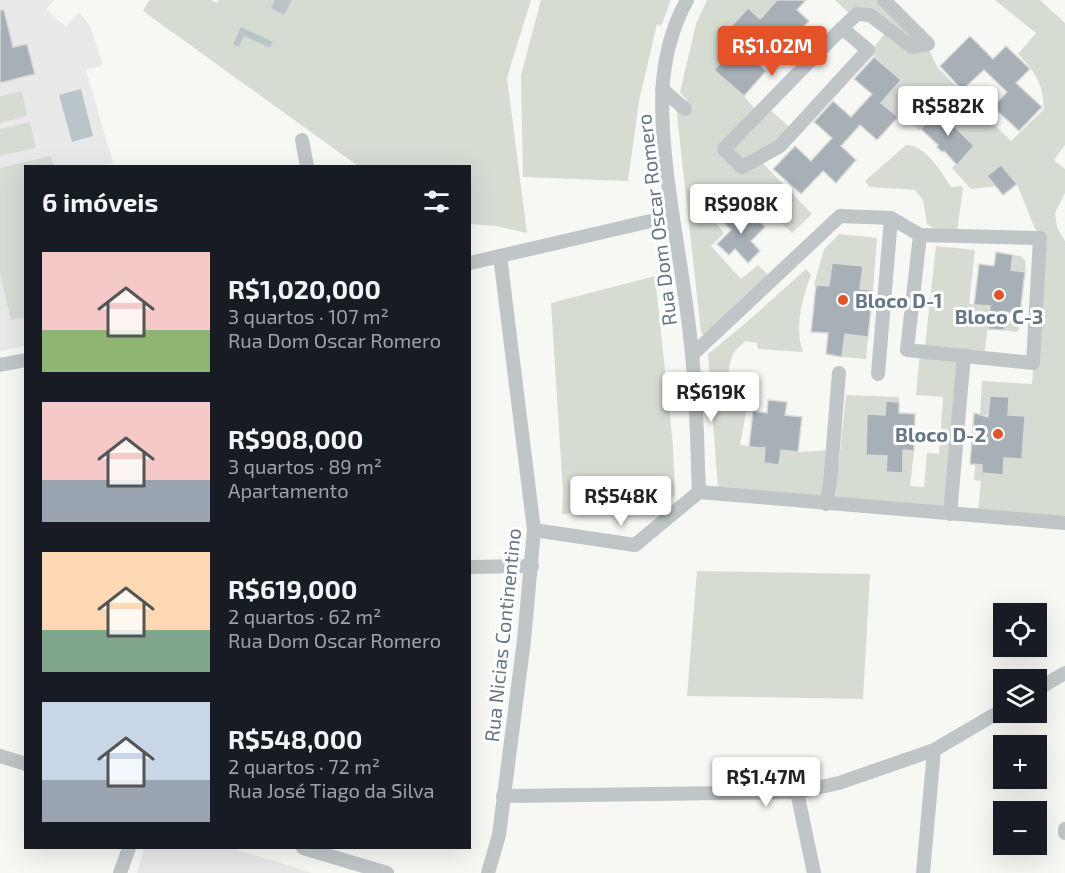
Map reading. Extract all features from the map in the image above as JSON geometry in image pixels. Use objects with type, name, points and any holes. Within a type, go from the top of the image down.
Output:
[{"type":"street","name":"Rua Dom Oscar Romero","points":[[687,0],[678,17],[667,56],[662,89],[661,120],[692,355],[699,492]]},
{"type":"street","points":[[842,28],[868,50],[780,146],[742,167],[724,149],[842,28],[857,14],[870,15],[912,47],[928,44],[884,0]]},
{"type":"street","points":[[662,89],[685,109]]},
{"type":"street","points":[[302,140],[307,165]]},
{"type":"street","points":[[471,262],[672,216]]},
{"type":"street","points":[[692,355],[840,216],[891,218],[920,235],[1040,238],[1033,363],[907,350],[920,235]]},
{"type":"street","points":[[878,374],[891,218]]},
{"type":"street","name":"Rua Nicias Continentino","points":[[488,873],[499,835],[532,566],[534,531],[500,256]]},
{"type":"street","points":[[950,514],[964,355]]},
{"type":"street","points":[[0,365],[24,360]]},
{"type":"street","points":[[826,504],[830,484],[839,373]]},
{"type":"street","points":[[534,531],[636,545],[699,492],[1065,524]]},
{"type":"street","points":[[471,567],[532,566]]},
{"type":"street","points":[[1047,684],[1065,673]]},
{"type":"street","points":[[503,796],[797,792],[839,783],[934,750],[993,715]]},
{"type":"street","points":[[923,873],[934,750]]},
{"type":"street","points":[[0,756],[24,763]]},
{"type":"street","points":[[797,792],[814,873]]},
{"type":"street","points":[[120,873],[129,849]]},
{"type":"street","points":[[306,849],[387,873]]},
{"type":"shaded area","points":[[0,0],[54,0],[46,9],[66,27],[79,12],[90,26],[103,65],[86,70],[113,163],[105,165],[24,165],[24,346],[0,351]]},
{"type":"shaded area","points":[[149,0],[211,0],[217,3],[219,0],[531,0],[507,78],[527,233],[496,226],[471,224],[471,165],[357,165],[143,11]]},
{"type":"shaded area","points":[[275,0],[292,0],[284,15],[271,8]]},
{"type":"shaded area","points":[[541,0],[671,0],[661,26],[657,24],[639,101],[628,181],[523,177],[521,75]]},
{"type":"shaded area","points":[[707,0],[777,0],[760,19],[748,8],[725,32],[737,44],[714,70],[744,96],[758,113],[766,106],[794,131],[758,158],[812,214],[792,233],[747,189],[712,219],[724,233],[711,246],[741,279],[758,265],[770,277],[705,336],[701,333],[677,115],[678,109],[682,114],[688,102],[680,92],[696,24]]},
{"type":"shaded area","points":[[835,0],[884,0],[927,46],[938,68],[1011,141],[1044,109],[1037,78],[1018,54],[1036,33],[995,0],[1040,0],[1065,23],[1065,145],[1054,160],[1065,169],[1065,193],[1055,213],[1057,227],[1065,241],[1065,518],[978,512],[981,481],[974,480],[975,465],[982,465],[982,473],[1002,475],[1004,458],[1022,459],[1025,416],[1008,415],[1009,397],[990,396],[988,415],[980,415],[982,381],[1032,384],[1043,237],[1035,229],[1017,184],[1001,165],[988,176],[996,186],[971,189],[952,168],[973,146],[938,111],[919,131],[911,122],[898,117],[881,103],[901,80],[870,52],[886,32],[870,15],[853,17]]},
{"type":"shaded area","points":[[241,27],[273,42],[270,48],[244,36],[239,47],[233,44]]},
{"type":"shaded area","points":[[81,89],[93,136],[72,142],[59,95]]},
{"type":"shaded area","points":[[22,91],[27,116],[0,123],[0,96]]},
{"type":"shaded area","points":[[30,122],[36,148],[0,156],[0,129]]},
{"type":"shaded area","points":[[906,145],[920,149],[926,154],[951,187],[961,186],[963,188],[957,232],[942,234],[927,224],[923,200],[915,190],[870,187],[865,181]]},
{"type":"shaded area","points":[[51,156],[54,165],[24,165],[24,317],[11,320],[0,273],[0,168]]},
{"type":"shaded area","points":[[839,234],[877,238],[873,290],[860,289],[832,263],[829,286],[814,285],[824,249]]},
{"type":"shaded area","points":[[936,246],[975,250],[969,304],[990,306],[985,351],[925,346]]},
{"type":"shaded area","points":[[1013,255],[1021,256],[1026,262],[1025,272],[1011,270]]},
{"type":"shaded area","points":[[806,269],[811,275],[799,323],[803,352],[758,349],[757,343],[746,341],[737,348],[733,355],[729,375],[736,387],[750,390],[740,445],[765,448],[764,463],[779,465],[781,450],[798,452],[833,450],[825,499],[718,489],[708,354]]},
{"type":"shaded area","points":[[655,276],[673,446],[675,496],[643,509],[562,514],[563,492],[551,303]]},
{"type":"shaded area","points":[[1006,312],[1020,314],[1019,330],[1016,332],[1004,330]]},
{"type":"shaded area","points":[[845,334],[868,337],[866,359],[842,357]]},
{"type":"shaded area","points":[[920,351],[964,355],[944,509],[835,499],[846,395],[899,397],[899,402],[886,401],[885,415],[867,414],[866,455],[887,456],[887,472],[903,472],[903,450],[914,451],[910,486],[924,487],[927,453],[939,454],[943,397],[916,395]]},
{"type":"shaded area","points":[[697,571],[870,574],[863,699],[687,696]]},
{"type":"shaded area","points":[[144,849],[235,849],[312,873],[137,873]]},
{"type":"building","points":[[777,0],[806,0],[797,10],[809,21],[787,44],[777,36],[755,60],[766,71],[744,96],[714,70],[737,44],[725,33],[748,8],[760,19]]},
{"type":"building","points":[[0,10],[4,10],[13,47],[27,44],[35,74],[0,83]]},
{"type":"building","points":[[970,36],[993,59],[1006,46],[1030,69],[1016,83],[1042,107],[1019,131],[993,107],[1007,92],[984,70],[962,90],[940,66]]},
{"type":"building","points":[[874,57],[901,80],[881,103],[898,117],[877,140],[860,125],[841,146],[856,160],[836,183],[823,171],[801,194],[773,169],[795,146],[811,161],[832,138],[814,122],[833,101],[851,117],[872,94],[854,79]]},
{"type":"building","points":[[938,110],[974,146],[957,165],[921,129]]},
{"type":"building","points":[[1001,165],[1017,184],[1003,195],[987,176]]},
{"type":"building","points":[[733,208],[747,222],[753,216],[765,227],[751,241],[760,251],[748,263],[735,249],[729,255],[717,244],[731,230],[721,220]]},
{"type":"building","name":"Bloco C-3","points":[[996,252],[1013,255],[1011,270],[1025,272],[1020,314],[1006,312],[1004,330],[988,329],[990,306],[974,305],[979,264],[994,266]]},
{"type":"building","name":"Bloco D-1","points":[[832,263],[863,266],[860,289],[873,290],[868,337],[845,334],[842,357],[826,354],[828,333],[811,332],[816,285],[829,286]]},
{"type":"building","name":"Bloco D-2","points":[[990,396],[1009,397],[1008,415],[1025,416],[1022,459],[1004,458],[1003,475],[982,473],[982,465],[970,464],[974,413],[988,417]]},
{"type":"building","points":[[768,400],[787,402],[785,415],[802,417],[798,452],[781,450],[779,465],[764,463],[765,448],[749,447],[753,411],[767,413]]},
{"type":"building","points":[[886,401],[899,402],[899,413],[915,414],[914,451],[903,450],[903,473],[886,472],[887,456],[866,455],[867,414],[885,415]]},
{"type":"place","name":"Bloco C-3","points":[[999,295]]},
{"type":"place","name":"Bloco D-1","points":[[843,300]]},
{"type":"place","name":"Bloco D-2","points":[[998,434]]}]
